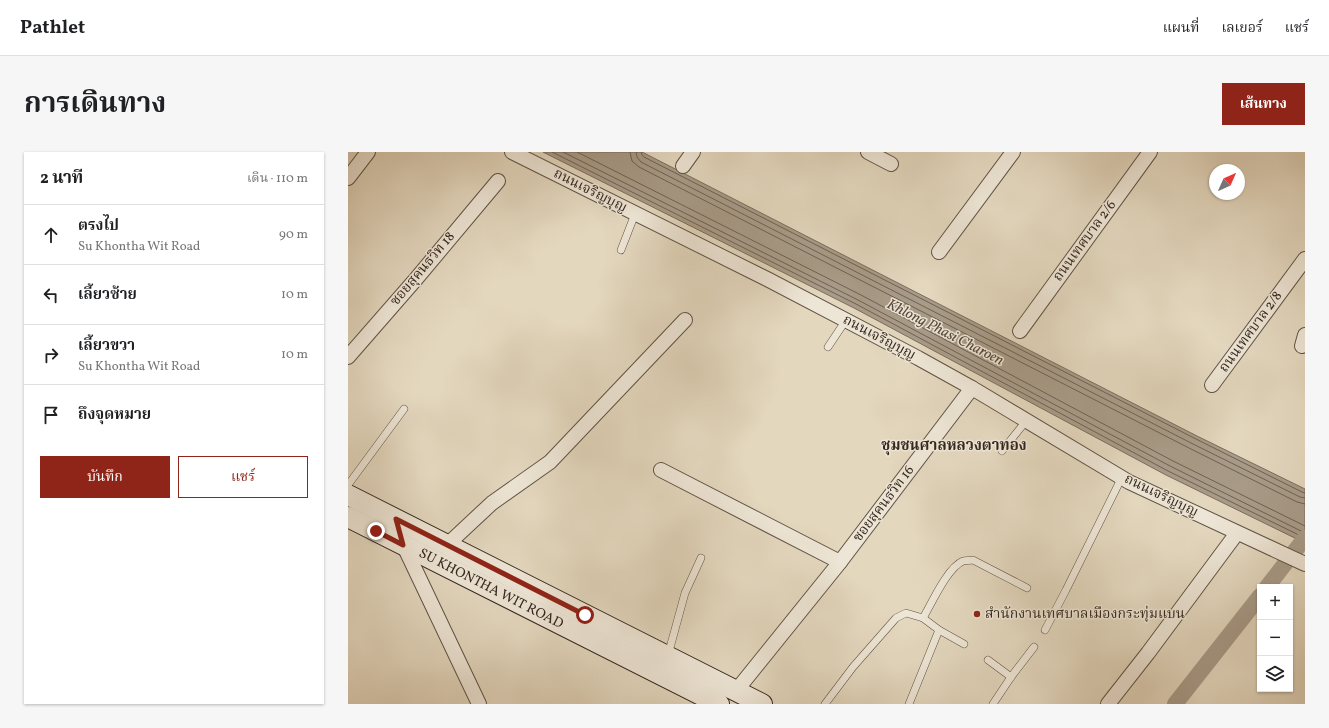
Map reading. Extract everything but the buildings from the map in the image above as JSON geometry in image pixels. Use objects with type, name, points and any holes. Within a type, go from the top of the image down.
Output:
[{"type":"main road","name":"SU KHONTHA WIT ROAD","points":[[348,495],[762,704]]},
{"type":"main road","name":"SU KHONTHA WIT ROAD","points":[[348,517],[719,704]]},
{"type":"street","points":[[348,178],[368,152]]},
{"type":"street","name":"ถนนเจริญบุญ","points":[[512,152],[846,320],[972,388],[1122,477],[1305,564]]},
{"type":"street","points":[[683,166],[692,152]]},
{"type":"street","points":[[868,152],[891,164]]},
{"type":"street","points":[[939,252],[1013,152]]},
{"type":"street","name":"ถนนเทศบาล 2/6","points":[[1020,331],[1150,152]]},
{"type":"street","name":"ซอยสุคนธวิท 18","points":[[348,357],[498,181]]},
{"type":"street","name":"ถนนเทศบาล 2/8","points":[[1212,385],[1305,259]]},
{"type":"street","points":[[447,545],[492,503],[550,462],[685,320]]},
{"type":"street","name":"ซอยสุคนธวิท 16","points":[[736,691],[840,562],[972,388]]},
{"type":"street","points":[[661,470],[840,562]]},
{"type":"street","points":[[396,519],[403,545],[479,704]]},
{"type":"street","points":[[1108,704],[1148,653],[1237,533]]},
{"type":"lane","points":[[620,250],[635,214]]},
{"type":"lane","points":[[828,347],[846,320]]},
{"type":"lane","points":[[348,485],[404,409]]},
{"type":"lane","points":[[1002,450],[1026,421]]},
{"type":"lane","points":[[1045,630],[1122,477]]},
{"type":"lane","points":[[668,656],[685,593],[701,558]]},
{"type":"lane","points":[[923,618],[946,579],[954,568],[964,561],[973,560],[1028,588]]},
{"type":"lane","points":[[824,704],[896,618],[906,613],[923,618],[964,644]]},
{"type":"lane","points":[[909,704],[940,630]]},
{"type":"lane","points":[[993,704],[1034,647]]},
{"type":"lane","points":[[988,660],[1011,677]]},
{"type":"water","name":"Khlong Phasi Charoen","points":[[543,152],[642,152],[1197,436],[1305,489],[1305,543],[1166,475],[854,308]]},
{"type":"waterway","points":[[1269,584],[1305,538]]},
{"type":"waterway","points":[[1175,704],[1257,600]]},
{"type":"place","name":"สำนักงานเทศบาลเมืองกระทุ่มแบน","points":[[977,614]]},
{"type":"district","name":"ชุมชนศาลหลวงตาทอง","points":[[954,446]]},
{"type":"route","points":[[376,531],[403,545],[396,519],[585,615]]}]
